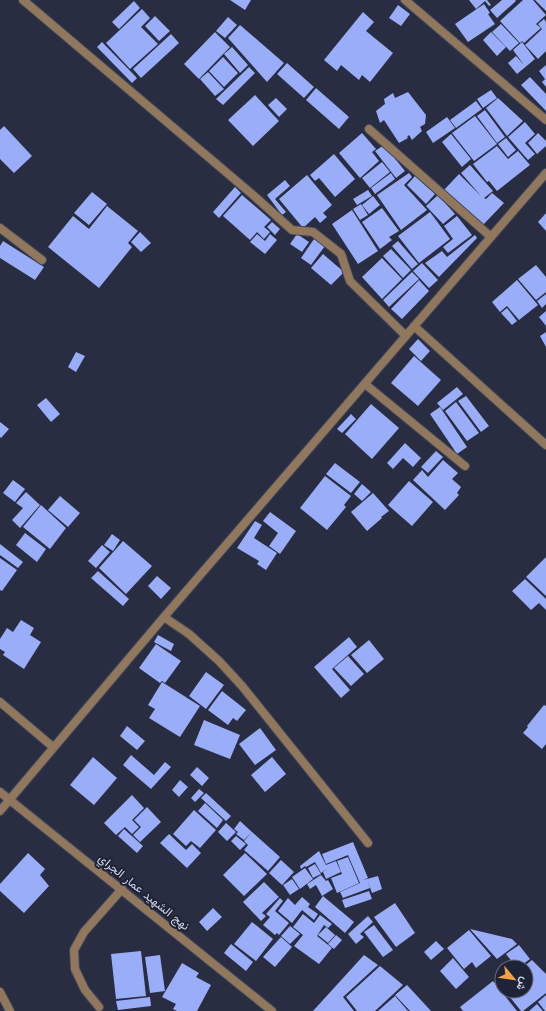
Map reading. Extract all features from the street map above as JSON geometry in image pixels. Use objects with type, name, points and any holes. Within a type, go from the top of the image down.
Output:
[{"type":"street","points":[[24,0],[292,230],[313,232],[341,254],[350,281],[406,336]]},
{"type":"street","points":[[404,0],[546,120]]},
{"type":"street","points":[[369,129],[491,237]]},
{"type":"street","points":[[0,811],[52,747],[546,173]]},
{"type":"street","points":[[0,228],[42,260]]},
{"type":"street","points":[[414,326],[546,445]]},
{"type":"street","points":[[365,384],[465,466]]},
{"type":"street","points":[[164,617],[189,634],[219,661],[242,686],[368,843]]},
{"type":"street","points":[[0,702],[52,747]]},
{"type":"street","name":"نهج الشهيد عمار الجراي","points":[[0,792],[272,1011]]},
{"type":"street","points":[[99,1006],[85,990],[75,969],[74,950],[84,932],[122,889]]},
{"type":"street","points":[[0,992],[10,1011]]},
{"type":"building","points":[[230,0],[251,0],[245,10]]},
{"type":"building","points":[[469,0],[487,0],[491,5],[489,6],[485,1],[476,9]]},
{"type":"building","points":[[502,0],[516,1],[497,18],[490,10]]},
{"type":"building","points":[[523,0],[533,0],[546,15],[536,24],[541,28],[524,43],[522,41],[520,43],[500,21]]},
{"type":"building","points":[[535,0],[546,0],[546,11]]},
{"type":"building","points":[[134,1],[140,8],[119,29],[112,22]]},
{"type":"building","points":[[484,4],[490,13],[488,14],[495,24],[468,42],[455,24]]},
{"type":"building","points":[[398,5],[410,14],[401,26],[389,18]]},
{"type":"building","points":[[142,9],[150,18],[141,27],[158,44],[130,69],[106,43]]},
{"type":"building","points":[[363,12],[374,22],[366,31],[393,53],[370,82],[362,75],[359,80],[341,65],[337,71],[324,60]]},
{"type":"building","points":[[155,16],[170,31],[159,41],[145,26]]},
{"type":"building","points":[[228,17],[237,25],[225,38],[216,31]]},
{"type":"building","points":[[544,19],[546,22],[546,51],[538,59],[525,45],[542,29],[538,24]]},
{"type":"building","points":[[501,24],[519,43],[510,51],[492,32]]},
{"type":"building","points":[[240,25],[284,63],[267,82],[228,38]]},
{"type":"building","points":[[215,32],[230,47],[199,79],[184,64]]},
{"type":"building","points":[[491,32],[506,47],[497,56],[483,40]]},
{"type":"building","points":[[171,34],[179,43],[141,78],[133,69]]},
{"type":"building","points":[[102,42],[137,78],[132,83],[97,47]]},
{"type":"building","points":[[522,42],[535,59],[517,74],[508,63],[516,56],[524,65],[513,50]]},
{"type":"building","points":[[232,47],[248,65],[240,73],[224,54]]},
{"type":"building","points":[[223,57],[238,73],[224,87],[209,71]]},
{"type":"building","points":[[287,63],[314,87],[304,98],[277,74]]},
{"type":"building","points":[[546,65],[546,87],[542,82],[545,79],[539,71]]},
{"type":"building","points":[[249,67],[255,73],[223,105],[216,99]]},
{"type":"building","points":[[208,72],[224,89],[215,96],[200,79]]},
{"type":"building","points":[[530,77],[546,94],[546,111],[521,85]]},
{"type":"building","points":[[316,88],[349,117],[339,129],[306,100]]},
{"type":"building","points":[[491,90],[497,98],[483,108],[477,99]]},
{"type":"building","points":[[408,92],[426,115],[425,124],[420,127],[422,131],[412,140],[409,135],[407,137],[408,138],[399,143],[384,120],[380,123],[376,111],[385,104],[384,99],[393,93],[395,98]]},
{"type":"building","points":[[255,95],[279,121],[253,146],[228,120]]},
{"type":"building","points":[[276,98],[287,109],[279,117],[268,105]]},
{"type":"building","points":[[498,98],[523,121],[507,136],[486,108]]},
{"type":"building","points":[[476,101],[482,109],[456,128],[450,120]]},
{"type":"building","points":[[485,110],[505,137],[497,143],[477,116]]},
{"type":"building","points":[[475,116],[497,144],[474,161],[452,133]]},
{"type":"building","points":[[447,117],[455,128],[433,143],[426,132]]},
{"type":"building","points":[[525,122],[535,134],[525,143],[535,154],[528,160],[508,137]]},
{"type":"building","points":[[4,126],[32,156],[14,173],[0,159],[0,130]]},
{"type":"building","points":[[362,133],[376,149],[372,152],[379,161],[360,178],[339,153]]},
{"type":"building","points":[[538,133],[546,141],[546,146],[537,154],[528,143]]},
{"type":"building","points":[[451,134],[471,159],[462,167],[442,142]]},
{"type":"building","points":[[506,138],[516,150],[508,157],[498,144]]},
{"type":"building","points":[[384,145],[405,171],[396,178],[375,151]]},
{"type":"building","points":[[497,146],[508,159],[518,151],[530,165],[497,191],[489,181],[487,182],[473,164]]},
{"type":"building","points":[[334,154],[355,179],[335,197],[319,178],[315,181],[310,175]]},
{"type":"building","points":[[382,162],[390,172],[370,188],[362,178]]},
{"type":"building","points":[[470,165],[493,191],[484,198],[486,199],[492,193],[504,203],[482,226],[444,190],[459,174],[481,196],[461,173]]},
{"type":"building","points":[[391,173],[395,179],[375,194],[371,188]]},
{"type":"building","points":[[409,173],[412,177],[404,185],[427,210],[401,230],[377,195]]},
{"type":"building","points":[[307,175],[332,205],[323,213],[327,217],[320,223],[315,217],[303,228],[279,199]]},
{"type":"building","points":[[415,176],[435,194],[426,204],[407,185]]},
{"type":"building","points":[[285,180],[290,186],[275,199],[286,212],[282,215],[267,195]]},
{"type":"building","points":[[235,187],[241,193],[219,218],[213,212]]},
{"type":"building","points":[[368,190],[372,196],[357,205],[353,199]]},
{"type":"building","points":[[92,192],[107,204],[89,225],[74,213]]},
{"type":"building","points":[[242,195],[271,220],[264,227],[270,232],[264,239],[257,232],[250,240],[223,216]]},
{"type":"building","points":[[438,195],[455,214],[443,224],[426,206]]},
{"type":"building","points":[[373,196],[380,205],[369,214],[362,205]]},
{"type":"building","points":[[361,204],[368,215],[360,220],[353,209]]},
{"type":"building","points":[[107,206],[138,231],[128,243],[132,247],[99,288],[48,247],[73,216],[89,229]]},
{"type":"building","points":[[382,208],[399,231],[389,237],[392,240],[380,249],[362,222]]},
{"type":"building","points":[[352,210],[378,251],[358,264],[332,224]]},
{"type":"building","points":[[430,212],[450,239],[419,263],[398,236]]},
{"type":"building","points":[[546,213],[546,231],[538,222]]},
{"type":"building","points":[[457,216],[472,235],[448,253],[443,247],[453,239],[444,226]]},
{"type":"building","points":[[272,222],[280,229],[275,235],[267,227]]},
{"type":"building","points":[[140,232],[151,243],[141,252],[131,242]]},
{"type":"building","points":[[257,234],[265,241],[270,234],[277,240],[265,254],[250,242]]},
{"type":"building","points":[[297,234],[309,242],[302,252],[290,244]]},
{"type":"building","points":[[475,235],[477,238],[439,277],[425,263],[442,251],[447,257]]},
{"type":"building","points":[[314,239],[325,246],[311,265],[301,258]]},
{"type":"building","points":[[3,241],[44,267],[35,280],[0,258],[0,246]]},
{"type":"building","points":[[398,241],[418,264],[412,269],[392,246]]},
{"type":"building","points":[[391,249],[411,270],[403,278],[383,256]]},
{"type":"building","points":[[323,254],[344,272],[331,285],[311,268]]},
{"type":"building","points":[[382,258],[402,279],[382,299],[362,277]]},
{"type":"building","points":[[422,263],[438,280],[429,288],[413,271]]},
{"type":"building","points":[[536,265],[546,277],[546,292],[536,300],[518,279]]},
{"type":"building","points":[[412,272],[419,279],[389,307],[383,300]]},
{"type":"building","points":[[419,280],[429,291],[402,319],[391,309]]},
{"type":"building","points":[[517,280],[538,305],[519,320],[507,306],[500,312],[492,302]]},
{"type":"building","points":[[546,294],[546,304],[542,308],[537,301]]},
{"type":"building","points":[[507,308],[517,321],[512,325],[501,313]]},
{"type":"building","points":[[546,311],[546,326],[539,317]]},
{"type":"building","points":[[546,332],[546,347],[540,336]]},
{"type":"building","points":[[418,339],[430,351],[421,361],[409,349]]},
{"type":"building","points":[[76,352],[85,356],[76,372],[68,367]]},
{"type":"building","points":[[414,356],[441,380],[418,406],[391,383]]},
{"type":"building","points":[[457,387],[463,394],[443,410],[437,403]]},
{"type":"building","points":[[466,396],[489,426],[481,432],[458,401]]},
{"type":"building","points":[[46,398],[60,414],[51,422],[37,405]]},
{"type":"building","points":[[456,402],[479,433],[467,441],[445,411]]},
{"type":"building","points":[[371,404],[399,428],[372,459],[345,434]]},
{"type":"building","points":[[440,407],[467,447],[457,454],[430,414]]},
{"type":"building","points":[[351,414],[356,419],[342,433],[337,429]]},
{"type":"building","points":[[0,422],[9,429],[1,438],[0,437]]},
{"type":"building","points":[[405,443],[421,458],[413,467],[403,458],[393,469],[387,463]]},
{"type":"building","points":[[436,451],[443,457],[428,473],[421,467]]},
{"type":"building","points":[[443,460],[458,473],[452,479],[461,487],[457,493],[459,495],[445,510],[413,480],[422,470],[428,477]]},
{"type":"building","points":[[335,463],[360,482],[351,493],[326,474]]},
{"type":"building","points":[[325,476],[351,496],[344,505],[346,507],[327,530],[300,508]]},
{"type":"building","points":[[13,480],[25,489],[15,502],[3,493]]},
{"type":"building","points":[[409,481],[433,502],[412,526],[388,505]]},
{"type":"building","points":[[362,484],[371,492],[362,501],[354,494]]},
{"type":"building","points":[[26,492],[40,505],[20,528],[12,520],[23,508],[16,503]]},
{"type":"building","points":[[373,493],[389,511],[367,531],[351,512]]},
{"type":"building","points":[[60,496],[80,513],[68,527],[48,510]]},
{"type":"building","points":[[41,505],[66,528],[50,549],[23,527]]},
{"type":"building","points":[[270,512],[296,531],[280,554],[269,546],[278,533],[263,521]]},
{"type":"building","points":[[255,521],[262,525],[254,538],[277,553],[266,570],[257,564],[259,561],[237,548]]},
{"type":"building","points":[[25,533],[46,549],[37,562],[16,545]]},
{"type":"building","points":[[112,534],[120,540],[113,551],[104,545]]},
{"type":"building","points":[[123,541],[152,566],[126,594],[99,568]]},
{"type":"building","points":[[0,544],[23,562],[18,568],[0,555]]},
{"type":"building","points":[[102,545],[110,552],[96,568],[88,561]]},
{"type":"building","points":[[546,557],[546,596],[526,577]]},
{"type":"building","points":[[0,558],[17,570],[2,591],[0,590]]},
{"type":"building","points":[[98,571],[129,599],[123,606],[91,578]]},
{"type":"building","points":[[157,576],[171,588],[161,599],[148,586]]},
{"type":"building","points":[[525,579],[546,599],[546,610],[539,603],[531,610],[512,591]]},
{"type":"building","points":[[21,620],[34,628],[30,635],[41,642],[24,669],[3,655],[5,652],[0,649],[0,639],[7,628],[13,632]]},
{"type":"building","points":[[158,635],[174,644],[171,651],[154,642]]},
{"type":"building","points":[[349,637],[357,647],[332,669],[350,690],[341,698],[314,667]]},
{"type":"building","points":[[369,640],[384,659],[367,673],[351,655]]},
{"type":"building","points":[[156,644],[181,661],[165,683],[162,681],[160,683],[139,668]]},
{"type":"building","points":[[348,656],[364,674],[351,686],[334,668]]},
{"type":"building","points":[[206,672],[224,685],[206,709],[189,696]]},
{"type":"building","points":[[162,682],[200,706],[180,737],[149,718],[155,709],[148,705]]},
{"type":"building","points":[[222,691],[246,710],[237,721],[233,718],[228,725],[208,710]]},
{"type":"building","points":[[544,705],[546,706],[546,744],[542,749],[523,733]]},
{"type":"building","points":[[204,720],[240,735],[230,759],[194,745]]},
{"type":"building","points":[[127,726],[145,741],[137,750],[120,736]]},
{"type":"building","points":[[260,728],[276,750],[255,765],[239,744]]},
{"type":"building","points":[[131,755],[154,775],[165,762],[171,767],[151,789],[123,765]]},
{"type":"building","points":[[93,757],[117,778],[94,805],[70,785]]},
{"type":"building","points":[[272,757],[286,774],[265,792],[251,775]]},
{"type":"building","points":[[197,767],[209,778],[202,786],[190,775]]},
{"type":"building","points":[[180,780],[188,787],[179,797],[172,790]]},
{"type":"building","points":[[199,789],[204,793],[195,802],[191,798]]},
{"type":"building","points":[[206,793],[231,816],[226,821],[201,798]]},
{"type":"building","points":[[132,795],[144,808],[132,820],[139,827],[132,834],[125,827],[116,835],[104,823]]},
{"type":"building","points":[[205,803],[223,820],[217,828],[198,811]]},
{"type":"building","points":[[147,807],[161,822],[140,842],[133,835],[141,827],[134,820]]},
{"type":"building","points":[[194,810],[216,830],[200,848],[191,841],[186,846],[173,834]]},
{"type":"building","points":[[240,821],[252,832],[244,840],[236,834],[238,832],[234,829]]},
{"type":"building","points":[[226,823],[236,832],[227,841],[218,832]]},
{"type":"building","points":[[124,829],[143,846],[137,853],[118,836]]},
{"type":"building","points":[[252,832],[280,857],[268,871],[244,850],[248,845],[244,841]]},
{"type":"building","points":[[169,834],[186,850],[192,844],[201,853],[187,868],[160,843]]},
{"type":"building","points":[[236,836],[246,844],[240,850],[231,841]]},
{"type":"building","points":[[353,842],[368,878],[363,880],[367,879],[370,888],[343,898],[340,892],[360,883],[348,855],[326,864],[322,854]]},
{"type":"building","points":[[319,851],[326,865],[336,861],[341,872],[326,879],[323,872],[328,868],[321,873],[315,862],[301,869],[300,866]]},
{"type":"building","points":[[28,853],[45,869],[40,875],[49,886],[24,913],[0,891],[0,884]]},
{"type":"building","points":[[245,853],[267,874],[244,896],[223,875]]},
{"type":"building","points":[[348,857],[359,883],[337,893],[331,878],[342,874],[337,861]]},
{"type":"building","points":[[281,860],[294,872],[282,885],[269,873]]},
{"type":"building","points":[[315,864],[321,874],[313,878],[308,868]]},
{"type":"building","points":[[305,868],[313,879],[300,889],[292,877]]},
{"type":"building","points":[[321,875],[326,881],[328,880],[333,889],[322,896],[316,885],[310,889],[307,884]]},
{"type":"building","points":[[378,876],[382,889],[372,893],[367,879]]},
{"type":"building","points":[[292,879],[299,889],[290,895],[283,885]]},
{"type":"building","points":[[264,882],[279,897],[262,913],[266,916],[261,921],[243,902]]},
{"type":"building","points":[[369,891],[372,899],[345,908],[342,900]]},
{"type":"building","points":[[323,896],[354,922],[345,933],[315,907]]},
{"type":"building","points":[[302,897],[310,904],[308,907],[318,914],[314,920],[302,910],[292,923],[278,911],[288,898],[295,905]]},
{"type":"building","points":[[280,898],[283,901],[275,911],[289,923],[279,935],[277,933],[275,935],[263,925],[270,917],[266,914]]},
{"type":"building","points":[[395,903],[415,933],[396,947],[374,917]]},
{"type":"building","points":[[213,908],[222,917],[207,931],[199,922]]},
{"type":"building","points":[[303,914],[314,923],[320,915],[332,924],[328,928],[324,925],[317,936],[332,948],[319,964],[294,946],[303,935],[293,927]]},
{"type":"building","points":[[368,916],[373,922],[360,934],[364,937],[356,944],[348,934]]},
{"type":"building","points":[[252,922],[273,939],[256,961],[234,944]]},
{"type":"building","points":[[374,925],[393,950],[383,957],[364,932]]},
{"type":"building","points":[[290,926],[300,934],[290,944],[281,936]]},
{"type":"building","points":[[326,927],[335,935],[328,943],[318,935]]},
{"type":"building","points":[[470,929],[512,939],[517,944],[497,959]]},
{"type":"building","points":[[469,930],[491,956],[476,968],[472,962],[464,969],[447,948]]},
{"type":"building","points":[[336,935],[342,940],[334,949],[328,944]]},
{"type":"building","points":[[281,937],[292,947],[275,967],[263,957]]},
{"type":"building","points":[[436,941],[444,949],[431,960],[424,952]]},
{"type":"building","points":[[231,944],[253,962],[246,971],[224,953]]},
{"type":"building","points":[[519,945],[530,959],[510,959],[506,954]]},
{"type":"building","points":[[141,951],[146,996],[116,999],[111,954]]},
{"type":"building","points":[[160,955],[165,991],[150,993],[145,957]]},
{"type":"building","points":[[364,955],[378,965],[343,997],[354,1011],[313,1011]]},
{"type":"building","points":[[453,958],[469,977],[456,989],[440,971]]},
{"type":"building","points":[[534,962],[546,974],[546,993],[521,1011],[511,999],[534,999]]},
{"type":"building","points":[[182,963],[199,973],[196,977],[211,985],[197,1011],[177,1011],[173,1009],[176,1004],[162,997]]},
{"type":"building","points":[[380,966],[403,985],[375,1011],[357,1011],[346,997]]},
{"type":"building","points":[[493,981],[494,999],[507,999],[517,1011],[463,1011],[460,1007]]},
{"type":"building","points":[[407,985],[431,1011],[410,1011],[395,995]]},
{"type":"building","points":[[546,995],[546,1011],[545,1011],[538,1002]]},
{"type":"building","points":[[395,996],[408,1011],[378,1011]]},
{"type":"building","points":[[150,997],[151,1006],[118,1010],[116,1001]]},
{"type":"building","points":[[537,1004],[543,1011],[529,1011]]}]
